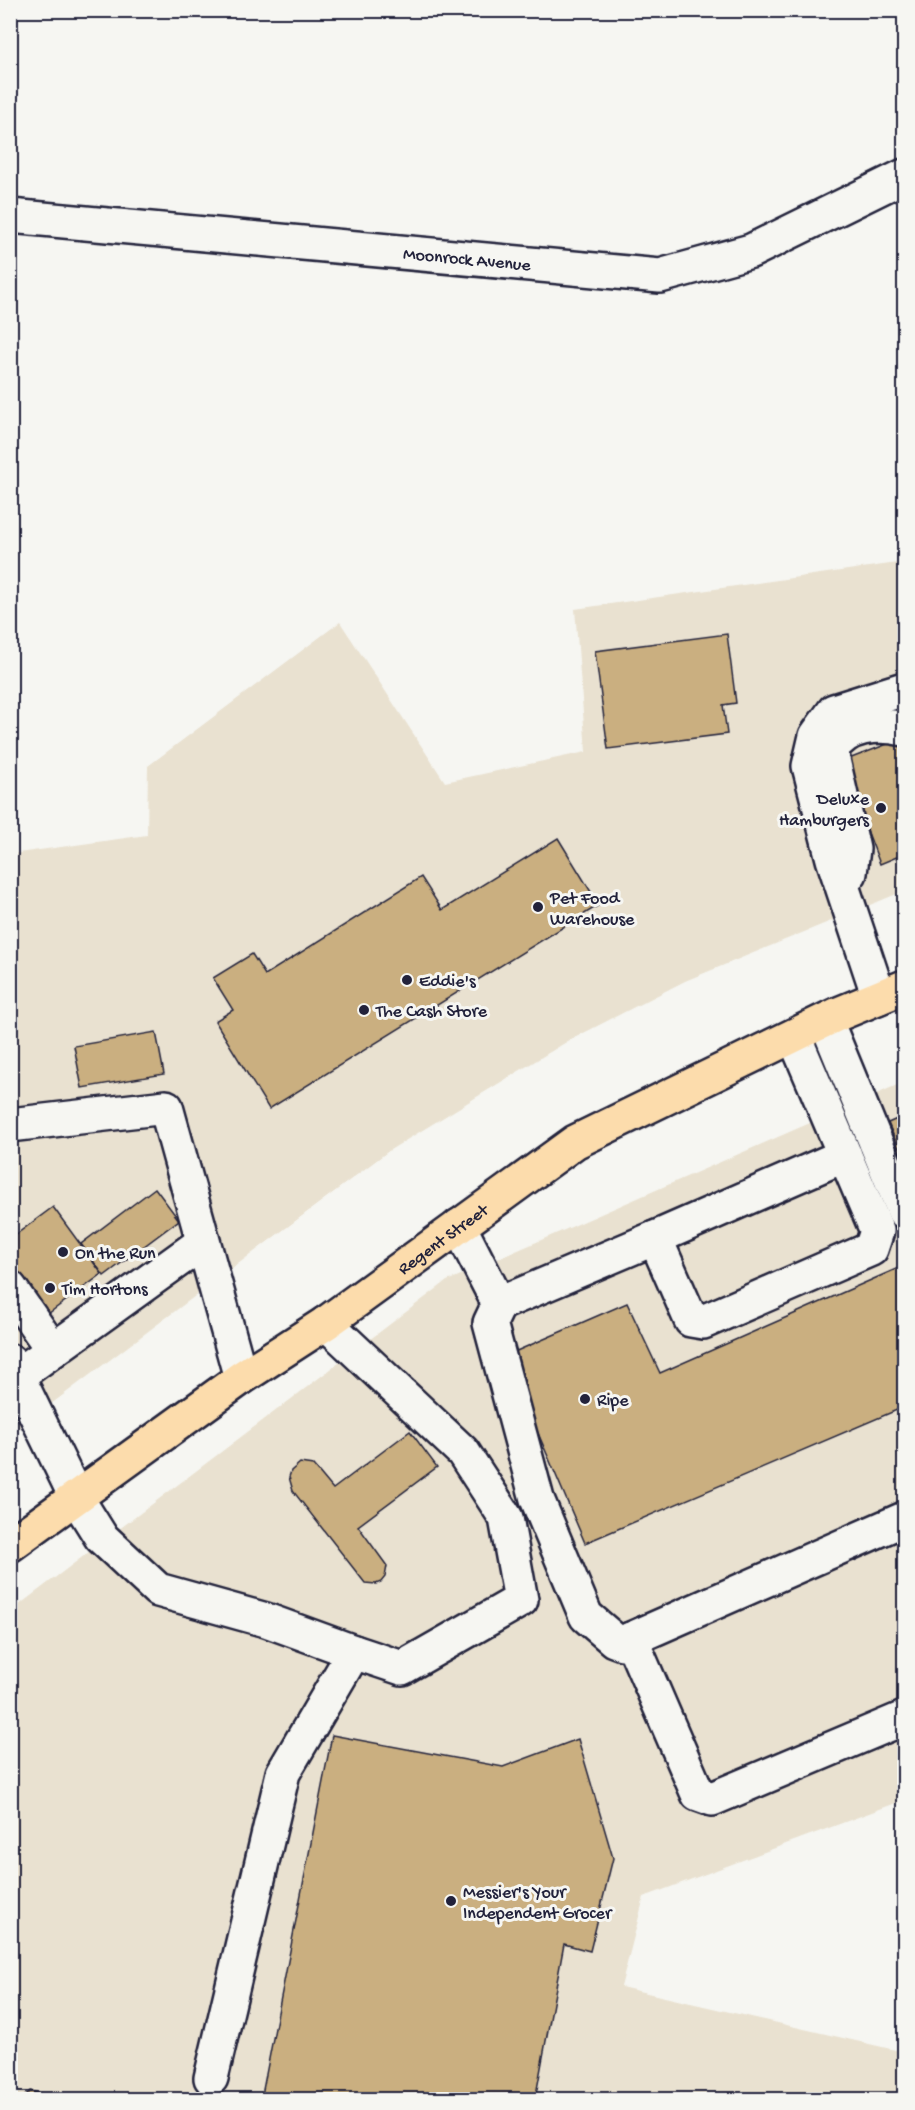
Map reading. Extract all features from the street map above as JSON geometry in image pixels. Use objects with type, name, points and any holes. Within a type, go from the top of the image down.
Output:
[{"type":"main road","name":"Regent Street","points":[[10,1545],[241,1378],[326,1323],[575,1142],[794,1036],[892,992]]},
{"type":"street","name":"Moonrock Avenue","points":[[10,216],[660,276],[751,251],[904,176]]},
{"type":"street","points":[[892,992],[847,900],[809,766],[816,736],[834,711],[904,689]]},
{"type":"street","points":[[847,900],[853,849],[831,751],[837,740],[856,730],[879,725],[904,729]]},
{"type":"street","points":[[826,1021],[904,1211]]},
{"type":"street","points":[[655,1238],[691,1320],[703,1322],[871,1249],[877,1231],[794,1036]]},
{"type":"street","points":[[10,1125],[166,1107],[241,1378]]},
{"type":"street","points":[[844,1155],[499,1304],[490,1323],[537,1499],[585,1616],[614,1640],[622,1643],[904,1519]]},
{"type":"street","points":[[459,1226],[499,1304]]},
{"type":"street","points":[[202,1243],[53,1350],[14,1369],[76,1497],[101,1537],[158,1590],[266,1620],[402,1668],[521,1600],[506,1518],[463,1452],[326,1323]]},
{"type":"street","points":[[10,1288],[53,1350]]},
{"type":"street","points":[[631,1639],[698,1794],[712,1799],[904,1718]]},
{"type":"street","points":[[211,2078],[284,1773],[354,1652]]},
{"type":"shaded area","points":[[904,562],[904,891],[685,981],[568,1041],[390,1150],[11,1434],[11,854],[147,835],[148,766],[340,622],[445,782],[586,752],[575,609]]},
{"type":"shaded area","points":[[904,1082],[904,1800],[644,1897],[621,1987],[904,2052],[904,2099],[11,2100],[11,1611],[447,1281]]},
{"type":"building","points":[[727,634],[736,703],[723,705],[727,734],[608,749],[595,651]]},
{"type":"building","name":"Deluxe Hamburgers","points":[[898,740],[904,755],[904,854],[880,864],[841,762]]},
{"type":"building","points":[[558,838],[599,905],[269,1109],[215,1021],[233,1010],[213,978],[252,954],[265,975],[421,877],[442,910]]},
{"type":"building","points":[[156,1032],[164,1074],[82,1088],[74,1046]]},
{"type":"building","points":[[904,1116],[904,1160],[888,1123]]},
{"type":"building","points":[[155,1188],[179,1220],[104,1276],[81,1244]]},
{"type":"building","points":[[53,1207],[102,1274],[41,1319],[10,1277],[10,1239]]},
{"type":"building","points":[[903,1266],[904,1407],[585,1543],[505,1356],[627,1303],[660,1373]]},
{"type":"building","points":[[410,1431],[437,1467],[358,1526],[387,1566],[385,1577],[381,1582],[365,1583],[293,1491],[289,1477],[291,1471],[300,1463],[313,1465],[333,1489]]},
{"type":"building","name":"Messier's Your Independent Grocer","points":[[332,1735],[503,1767],[578,1739],[613,1858],[590,1951],[564,1944],[535,2100],[261,2100]]},
{"type":"building","points":[[30,2091],[70,2100],[21,2100]]},
{"type":"place","name":"Deluxe Hamburgers","points":[[881,808]]},
{"type":"place","name":"Pet Food Warehouse","points":[[538,907]]},
{"type":"place","name":"Eddie's","points":[[407,980]]},
{"type":"place","name":"The Cash Store","points":[[364,1010]]},
{"type":"place","name":"On the Run","points":[[63,1252]]},
{"type":"place","name":"Tim Hortons","points":[[50,1288]]},
{"type":"place","name":"Ripe","points":[[585,1399]]},
{"type":"place","name":"Messier's Your Independent Grocer","points":[[451,1901]]}]
